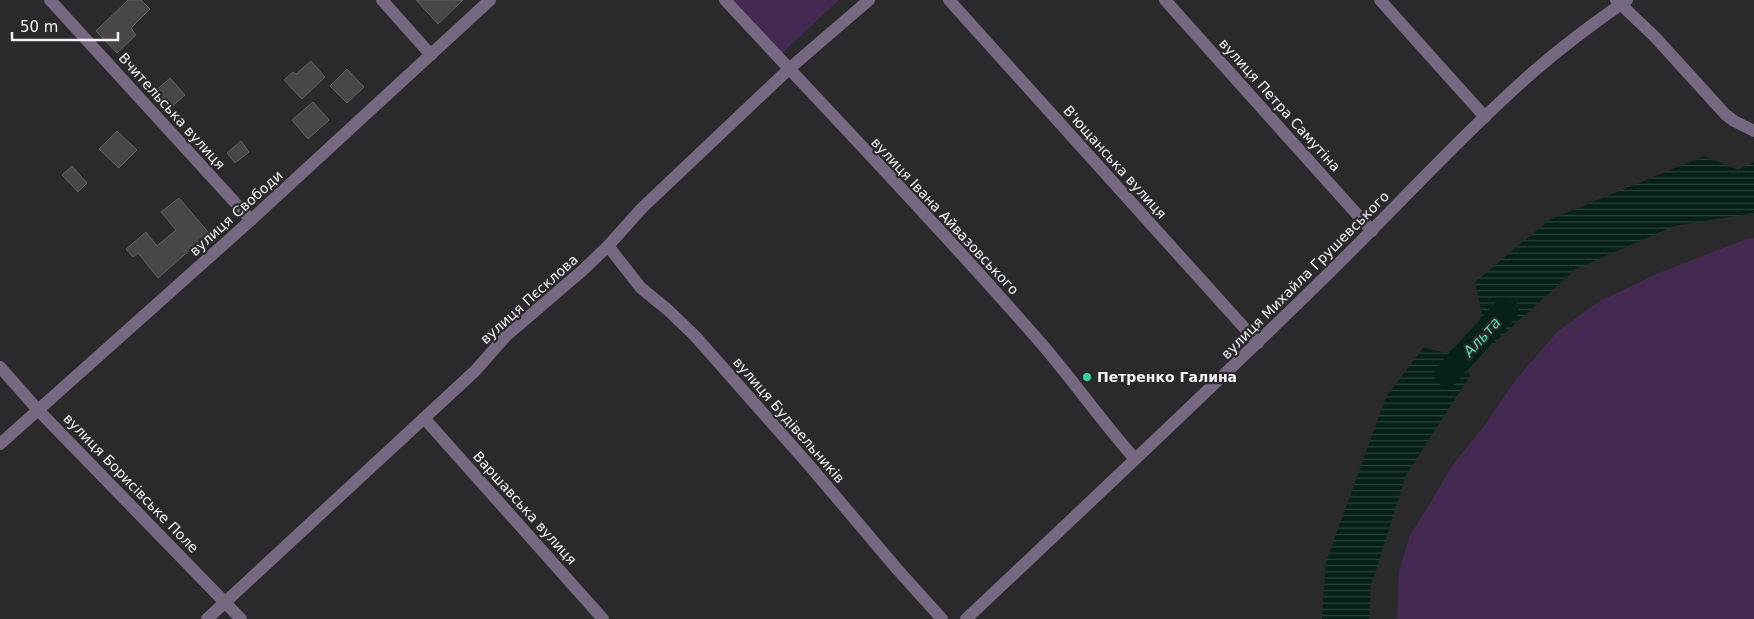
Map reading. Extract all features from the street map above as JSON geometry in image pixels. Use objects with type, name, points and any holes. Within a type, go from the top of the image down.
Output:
[{"type":"street","name":"Вчительська вулиця","points":[[50,0],[251,220]]},
{"type":"street","points":[[382,0],[431,55]]},
{"type":"street","name":"вулиця Свободи","points":[[0,444],[251,220],[490,0]]},
{"type":"street","name":"вулиця Івана Айвазовського","points":[[724,0],[790,68],[1040,342],[1114,435],[1136,459]]},
{"type":"street","name":"вулиця Пєсклова","points":[[208,619],[475,371],[506,336],[559,292],[608,246],[642,208],[790,68],[869,0]]},
{"type":"street","name":"В'ющанська вулиця","points":[[949,0],[1258,343]]},
{"type":"street","name":"вулиця Петра Самутіна","points":[[1165,0],[1372,231]]},
{"type":"street","points":[[1380,0],[1484,117]]},
{"type":"street","points":[[1622,1],[1725,114],[1754,131]]},
{"type":"street","name":"вулиця Михайла Грушевського","points":[[966,619],[1258,343],[1484,117],[1534,71],[1622,1]]},
{"type":"street","name":"вулиця Будівельників","points":[[608,246],[641,288],[683,325],[718,362],[942,619]]},
{"type":"street","name":"вулиця Борисівське Поле","points":[[0,367],[38,410],[241,619]]},
{"type":"street","name":"Варшавська вулиця","points":[[424,418],[603,619]]},
{"type":"shaded area","points":[[733,0],[839,0],[781,54]]},
{"type":"shaded area","points":[[1704,156],[1738,170],[1754,162],[1754,213],[1674,226],[1576,269],[1494,343],[1476,327],[1482,315],[1475,282],[1549,220]]},
{"type":"shaded area","points":[[1749,238],[1754,238],[1754,619],[1397,619],[1399,571],[1410,535],[1451,467],[1484,426],[1517,378],[1558,331],[1600,301],[1656,274]]},
{"type":"shaded area","points":[[1462,341],[1476,353],[1467,369],[1470,376],[1406,475],[1371,586],[1369,619],[1322,619],[1326,562],[1386,397],[1423,348],[1448,353]]},
{"type":"building","points":[[128,0],[141,0],[150,9],[131,28],[136,35],[117,53],[96,31]]},
{"type":"building","points":[[416,0],[463,0],[438,24]]},
{"type":"building","points":[[311,61],[325,77],[302,99],[284,80],[293,72],[296,74]]},
{"type":"building","points":[[347,69],[364,87],[347,103],[330,86]]},
{"type":"building","points":[[170,78],[185,95],[167,111],[152,94]]},
{"type":"building","points":[[313,102],[329,120],[308,139],[292,120]]},
{"type":"building","points":[[117,131],[137,150],[119,168],[99,149]]},
{"type":"building","points":[[241,141],[249,152],[235,163],[227,153]]},
{"type":"building","points":[[72,166],[87,183],[78,192],[62,175]]},
{"type":"building","points":[[179,198],[209,233],[158,278],[138,253],[133,257],[126,249],[146,232],[157,246],[176,230],[161,212]]},
{"type":"waterway","name":"Альта","points":[[1447,374],[1506,310]]},
{"type":"place","name":"Петренко Галина","points":[[1087,377]]}]
